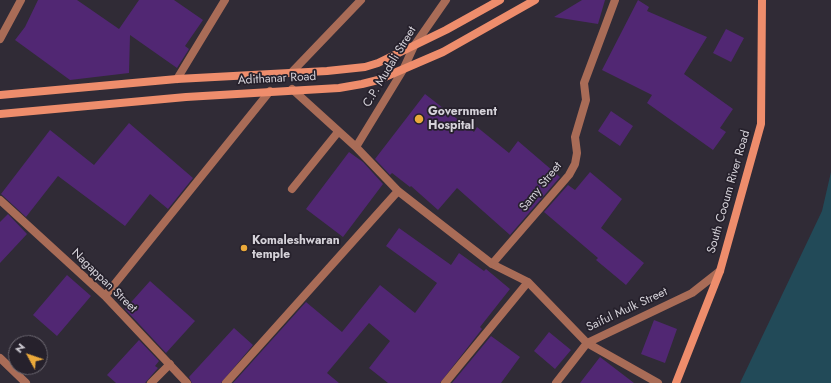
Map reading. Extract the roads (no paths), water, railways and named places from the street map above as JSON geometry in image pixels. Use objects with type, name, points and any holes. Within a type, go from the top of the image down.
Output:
[{"type":"main road","name":"Adithanar Road","points":[[0,96],[177,80],[365,67],[378,63],[414,46],[500,0]]},
{"type":"main road","name":"Adithanar Road","points":[[0,114],[186,97],[292,89],[339,88],[362,84],[403,70],[443,52],[535,0]]},
{"type":"main road","name":"South Cooum River Road","points":[[676,383],[720,271],[761,124],[762,0]]},
{"type":"street","points":[[0,38],[21,0]]},
{"type":"street","points":[[177,80],[225,0]]},
{"type":"street","points":[[291,73],[361,0]]},
{"type":"street","name":"C.P. Mudali Street","points":[[356,147],[403,70],[414,46],[446,0]]},
{"type":"street","name":"Samy Street","points":[[492,264],[569,175],[575,164],[577,153],[575,137],[586,100],[584,83],[615,0]]},
{"type":"street","points":[[292,89],[356,147],[398,190],[492,264],[528,282],[587,343],[658,383]]},
{"type":"street","points":[[105,296],[270,91]]},
{"type":"street","points":[[292,189],[338,132]]},
{"type":"street","points":[[226,383],[398,190]]},
{"type":"street","name":"Nagappan Street","points":[[0,200],[105,296],[187,383]]},
{"type":"street","name":"Saiful Mulk Street","points":[[556,383],[587,343],[692,293],[720,271]]},
{"type":"street","points":[[445,383],[528,282]]},
{"type":"street","points":[[0,358],[26,383]]},
{"type":"street","points":[[151,383],[170,364]]},
{"type":"water","points":[[831,172],[831,383],[740,383],[822,211]]},
{"type":"place","name":"Government Hospital","points":[[419,119]]},
{"type":"place","name":"Komaleshwaran temple","points":[[244,248]]}]
